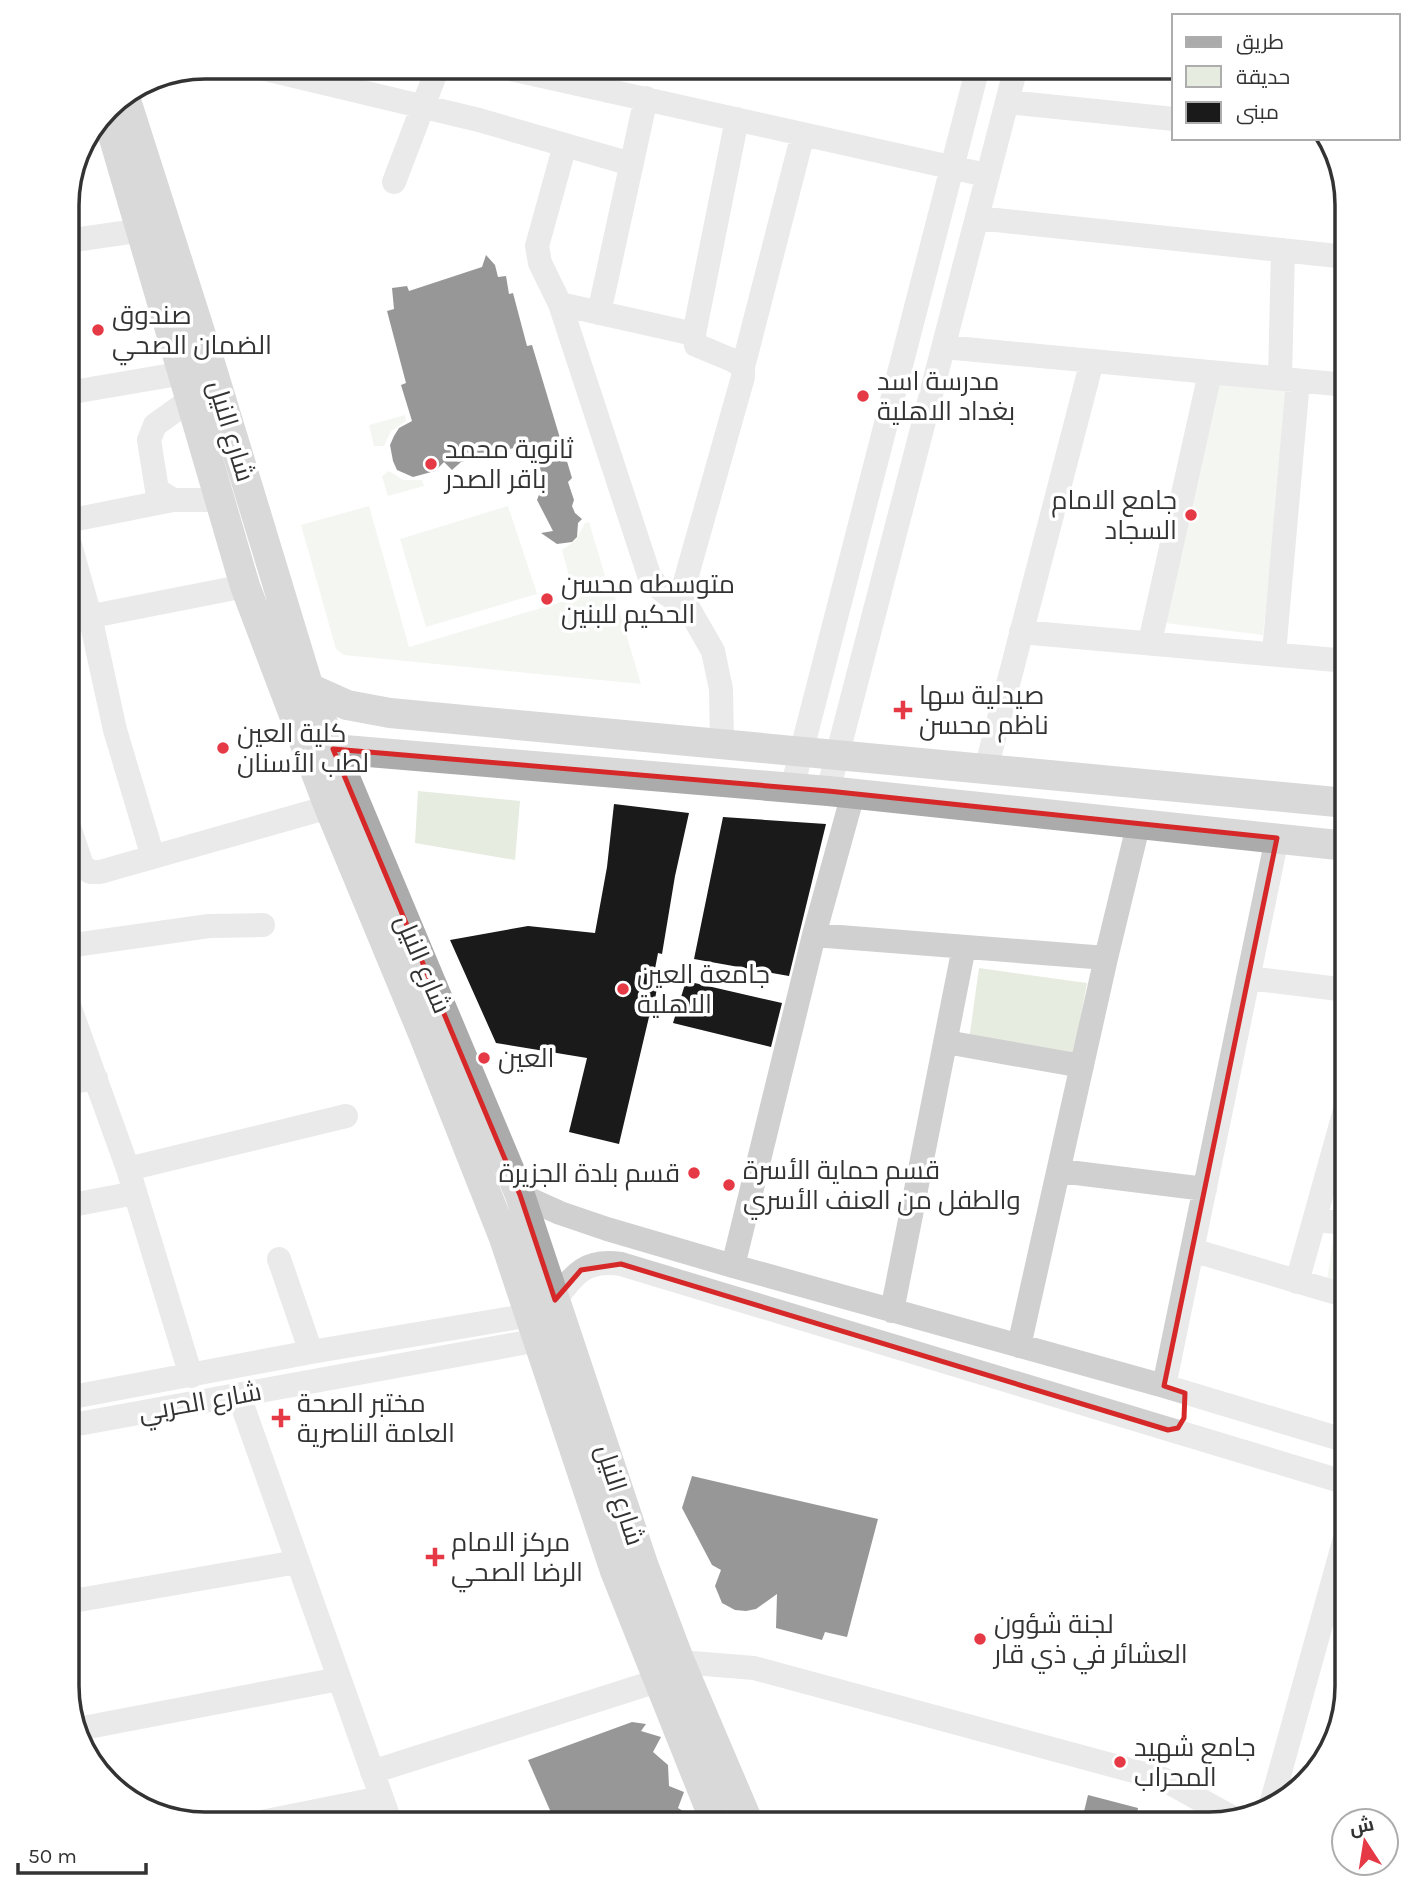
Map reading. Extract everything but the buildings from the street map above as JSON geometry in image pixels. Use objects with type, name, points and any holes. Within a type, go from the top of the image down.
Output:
[{"type":"main road","name":"شارع النيل","points":[[127,106],[195,379],[333,749],[520,1195],[542,1318],[629,1568],[680,1662],[744,1812]]},
{"type":"main road","points":[[110,123],[142,230],[195,379],[221,500],[245,586],[329,807],[504,1238],[542,1318],[629,1568],[657,1681],[711,1812]]},
{"type":"main road","points":[[309,688],[346,705],[390,713],[1335,802]]},
{"type":"main road","points":[[333,749],[841,792],[1335,845]]},
{"type":"street","points":[[309,79],[479,120],[632,164]]},
{"type":"street","points":[[394,182],[434,79]]},
{"type":"street","points":[[572,79],[986,175]]},
{"type":"street","points":[[792,788],[975,79]]},
{"type":"street","points":[[733,1266],[814,935],[841,792],[838,755],[1013,79]]},
{"type":"street","points":[[599,313],[646,98]]},
{"type":"street","points":[[1007,102],[1172,118]]},
{"type":"street","points":[[737,118],[694,334],[696,345],[743,367]]},
{"type":"street","points":[[722,744],[721,690],[713,651],[686,604],[685,582],[743,377],[743,367],[803,134]]},
{"type":"street","points":[[565,145],[537,246],[540,263],[560,304],[649,575],[654,584],[671,598],[686,604]]},
{"type":"street","points":[[977,218],[1335,256]]},
{"type":"street","points":[[79,239],[142,230]]},
{"type":"street","points":[[1274,653],[1289,380],[1283,250]]},
{"type":"street","points":[[560,304],[694,334]]},
{"type":"street","points":[[944,347],[1335,384]]},
{"type":"street","points":[[986,769],[1093,360]]},
{"type":"street","points":[[1150,642],[1210,373]]},
{"type":"street","points":[[79,392],[195,379]]},
{"type":"street","points":[[173,500],[157,490],[149,440],[155,425],[195,379]]},
{"type":"street","points":[[79,519],[173,500],[221,500]]},
{"type":"street","points":[[79,618],[245,586]]},
{"type":"street","points":[[79,621],[116,730],[153,857]]},
{"type":"street","points":[[1021,632],[1335,660]]},
{"type":"street","points":[[79,856],[82,865],[90,872],[100,872],[329,807]]},
{"type":"street","points":[[1019,1346],[1139,822]]},
{"type":"street","points":[[1168,1430],[1178,1427],[1184,1418],[1174,1390],[1192,1250],[1277,838]]},
{"type":"street","points":[[79,944],[209,926],[263,925]]},
{"type":"street","points":[[814,935],[1106,958]]},
{"type":"street","points":[[892,1311],[964,947]]},
{"type":"street","points":[[1248,978],[1335,988]]},
{"type":"street","points":[[79,1032],[128,1169],[191,1376]]},
{"type":"street","points":[[946,1042],[1082,1066]]},
{"type":"street","points":[[79,1081],[96,1078]]},
{"type":"street","points":[[128,1169],[346,1116]]},
{"type":"street","points":[[1297,1282],[1335,1149]]},
{"type":"street","points":[[1060,1171],[1205,1189]]},
{"type":"street","points":[[79,1204],[135,1193]]},
{"type":"street","points":[[520,1195],[572,1217],[733,1266],[1335,1437]]},
{"type":"street","points":[[1315,1220],[1335,1222]]},
{"type":"street","points":[[1192,1250],[1335,1292]]},
{"type":"street","points":[[279,1259],[312,1352]]},
{"type":"street","points":[[542,1318],[581,1270],[606,1262],[621,1264],[1335,1479]]},
{"type":"street","name":"شارع الحربي","points":[[79,1396],[312,1352],[500,1321],[542,1318]]},
{"type":"street","name":"شارع الحربي","points":[[79,1424],[505,1347],[542,1318]]},
{"type":"street","points":[[500,1321],[509,1327],[511,1332],[511,1338],[505,1347]]},
{"type":"street","points":[[239,1396],[386,1812]]},
{"type":"street","points":[[1209,1442],[1204,1436],[1203,1425],[1216,1403]]},
{"type":"street","points":[[79,1600],[297,1562]]},
{"type":"street","points":[[1274,1794],[1335,1577]]},
{"type":"street","points":[[680,1662],[754,1668],[1163,1780],[1221,1811]]},
{"type":"street","points":[[85,1727],[339,1679]]},
{"type":"street","points":[[372,1772],[657,1681]]},
{"type":"street","points":[[311,1812],[381,1798]]},
{"type":"highlighted area","points":[[333,749],[828,791],[1277,838],[1164,1386],[1185,1393],[1184,1418],[1178,1428],[1168,1430],[621,1264],[581,1270],[555,1300],[520,1195]]},
{"type":"green space","points":[[1218,383],[1288,391],[1263,635],[1165,623]]},
{"type":"green space","points":[[405,415],[406,421],[391,431],[384,446],[374,446],[369,425]]},
{"type":"green space","points":[[389,471],[403,480],[422,480],[424,486],[388,496],[382,476]]},
{"type":"green space","points":[[369,506],[409,647],[612,587],[641,684],[344,655],[336,649],[301,525]]},
{"type":"green space","points":[[508,506],[537,594],[426,627],[400,539]]},
{"type":"green space","points":[[589,522],[605,576],[571,584],[562,550],[576,540],[585,523]]},
{"type":"green space","points":[[418,791],[520,801],[515,860],[415,843]]},
{"type":"green space","points":[[979,968],[1087,983],[1073,1057],[969,1040]]},
{"type":"green space","points":[[1334,1233],[1335,1233],[1335,1283],[1327,1281]]},
{"type":"place","name":"صندوق الضمان الصحي","points":[[98,330]]},
{"type":"place","name":"مدرسة اسد بغداد الاهلية","points":[[863,396]]},
{"type":"place","name":"ثانوية محمد باقر الصدر","points":[[431,464]]},
{"type":"place","name":"جامع الامام السجاد","points":[[1191,515]]},
{"type":"place","name":"متوسطه محسن الحكيم للبنين","points":[[547,599]]},
{"type":"place","name":"صيدلية سها ناظم محسن","points":[[903,710]]},
{"type":"place","name":"كلية العين لطب الأسنان","points":[[223,748]]},
{"type":"place","name":"جامعة العين الاهلية","points":[[623,989]]},
{"type":"place","name":"العين","points":[[484,1058]]},
{"type":"place","name":"قسم بلدة الجزيرة","points":[[694,1173]]},
{"type":"place","name":"قسم حماية الأسرة والطفل من العنف الأسري","points":[[729,1185]]},
{"type":"place","name":"مختبر الصحة العامة الناصرية","points":[[281,1418]]},
{"type":"place","name":"مركز الامام الرضا الصحي","points":[[435,1557]]},
{"type":"place","name":"لجنة شؤون العشائر في ذي قار","points":[[980,1639]]},
{"type":"place","name":"جامع شهيد المحراب","points":[[1120,1762]]}]
